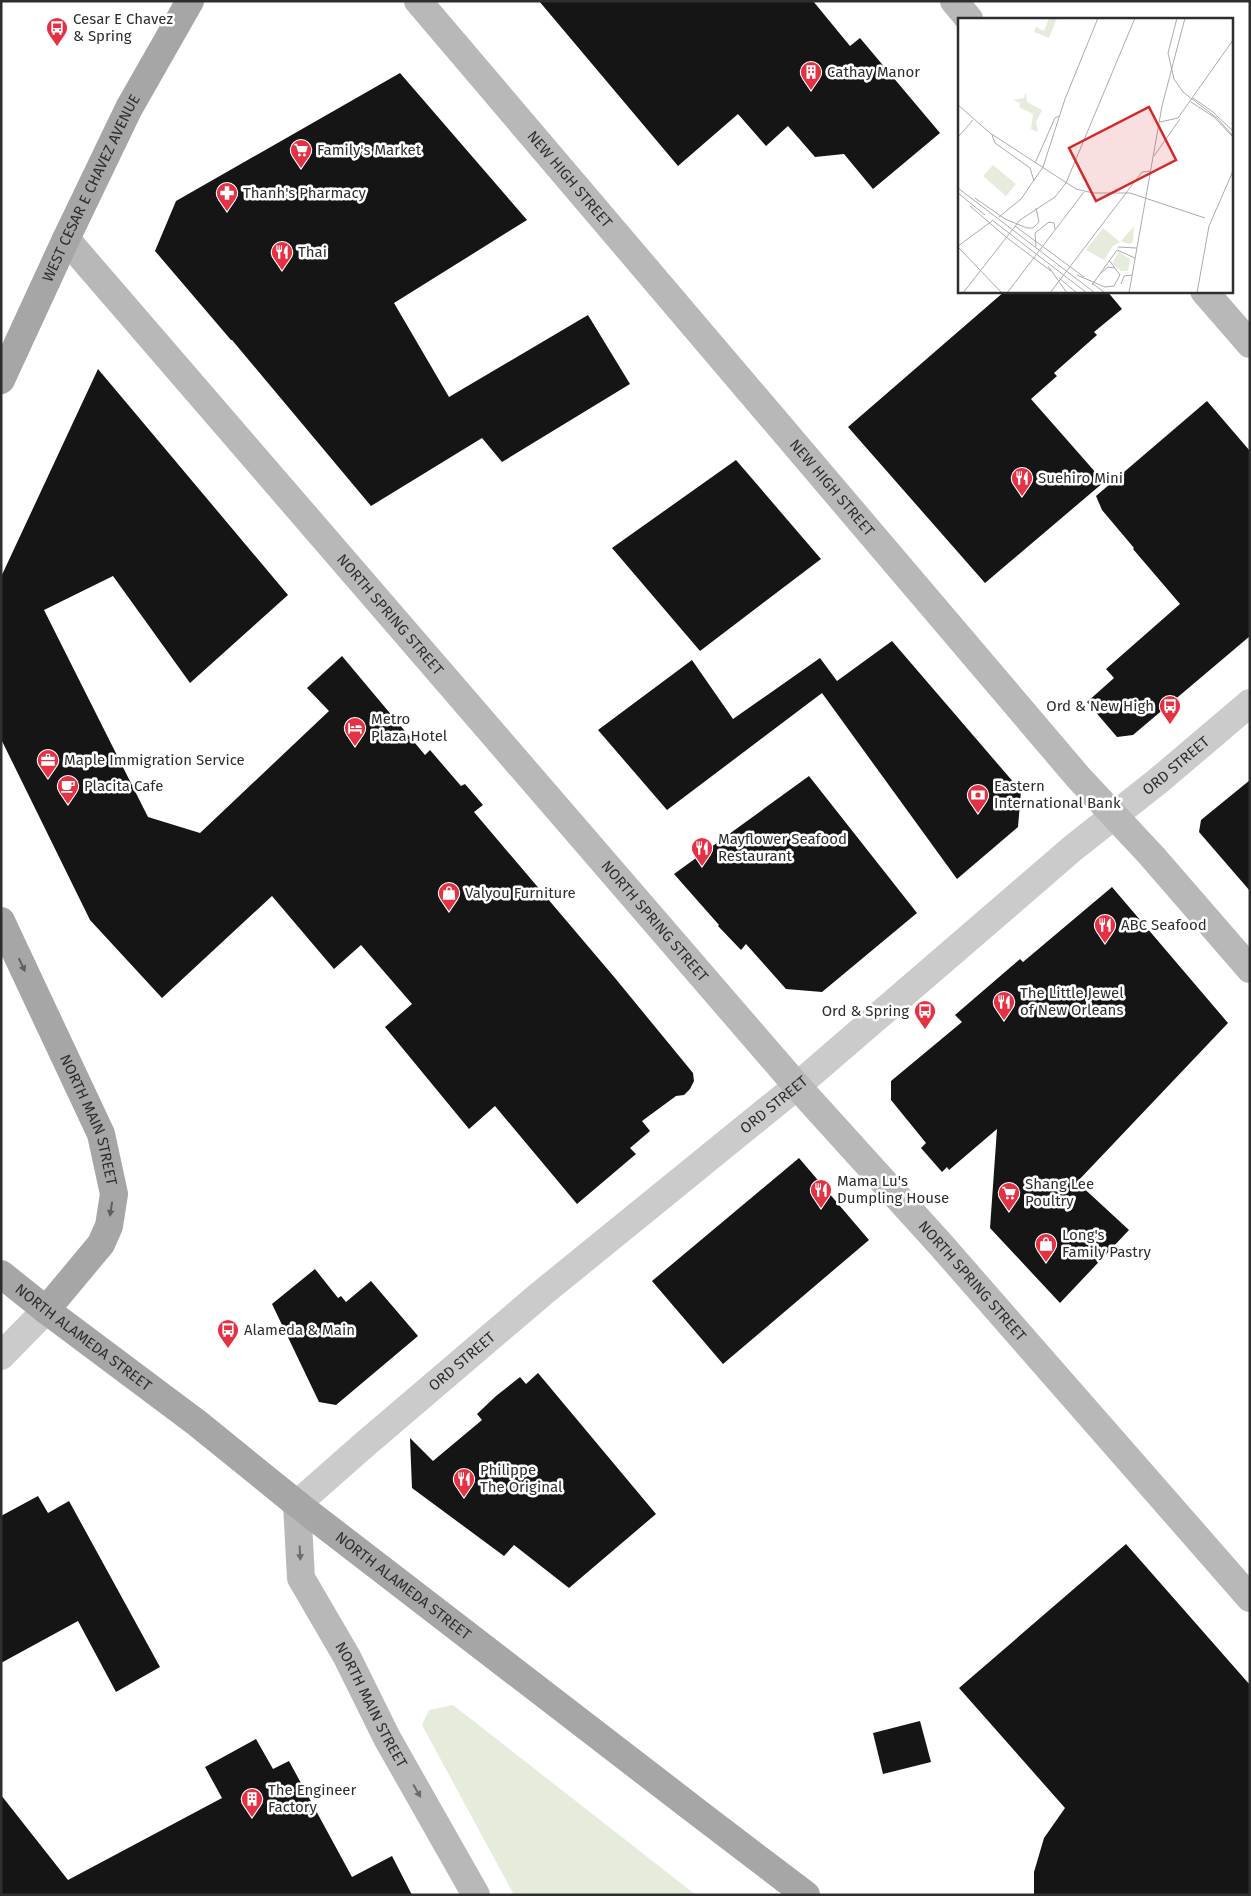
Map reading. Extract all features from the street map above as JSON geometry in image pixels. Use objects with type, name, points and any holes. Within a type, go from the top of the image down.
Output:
[{"type":"main road","name":"WEST CESAR E CHAVEZ AVENUE","points":[[1,380],[129,108],[190,1]]},
{"type":"main road","name":"NORTH MAIN STREET","points":[[1,921],[101,1134],[114,1194],[109,1226],[101,1244],[46,1310]]},
{"type":"main road","name":"NORTH ALAMEDA STREET","points":[[1,1274],[806,1895]]},
{"type":"street","name":"NEW HIGH STREET","points":[[418,1],[1078,777],[1151,855],[1250,969]]},
{"type":"street","points":[[954,1],[969,18]]},
{"type":"street","name":"NORTH SPRING STREET","points":[[66,239],[797,1086],[941,1245],[1250,1598]]},
{"type":"street","points":[[1205,292],[1250,344]]},
{"type":"street","name":"ORD STREET","points":[[298,1504],[364,1445],[542,1294],[797,1086],[1073,848],[1158,781],[1250,703]]},
{"type":"street","points":[[1,1356],[46,1310]]},
{"type":"street","name":"NORTH MAIN STREET","points":[[298,1504],[301,1578],[347,1657],[387,1738],[476,1895]]},
{"type":"green space","points":[[453,1705],[696,1895],[514,1895],[422,1725],[429,1710]]},
{"type":"building","name":"Cathay Manor","points":[[539,1],[813,1],[850,46],[860,38],[940,133],[873,189],[844,154],[815,157],[788,126],[766,146],[738,114],[678,166]]},
{"type":"building","points":[[400,73],[527,220],[394,303],[449,397],[588,315],[630,384],[502,462],[482,438],[371,506],[155,251],[176,201]]},
{"type":"building","points":[[1004,292],[1108,292],[1122,309],[1094,332],[1097,335],[1054,373],[1057,376],[1031,399],[1104,482],[985,583],[848,427]]},
{"type":"building","points":[[98,369],[288,595],[190,683],[113,576],[44,610],[148,817],[200,833],[329,711],[307,688],[342,656],[425,755],[430,750],[461,786],[465,784],[483,805],[474,812],[693,1073],[694,1081],[684,1095],[676,1096],[642,1121],[650,1131],[630,1148],[636,1154],[577,1204],[495,1106],[469,1129],[385,1027],[412,1004],[361,945],[334,969],[272,896],[162,998],[90,920],[1,739],[1,577]]},
{"type":"building","points":[[1207,401],[1250,451],[1250,636],[1133,735],[1117,737],[1087,702],[1114,678],[1106,669],[1180,604],[1102,510],[1096,496]]},
{"type":"building","points":[[736,460],[821,559],[700,651],[612,548]]},
{"type":"building","points":[[892,641],[1021,791],[1018,827],[957,879],[822,693],[667,810],[598,730],[692,660],[733,719],[820,658],[837,681]]},
{"type":"building","points":[[809,776],[917,913],[822,992],[786,989],[746,944],[741,950],[674,874]]},
{"type":"building","points":[[1250,780],[1250,891],[1199,832],[1201,820]]},
{"type":"building","points":[[1112,887],[1228,1023],[1077,1182],[1129,1230],[1060,1303],[990,1228],[997,1129],[949,1170],[947,1167],[942,1172],[921,1148],[926,1143],[891,1100],[891,1081],[962,1022],[955,1015],[1020,959],[1023,962]]},
{"type":"building","points":[[799,1158],[869,1240],[723,1364],[652,1281]]},
{"type":"building","points":[[315,1269],[338,1298],[341,1296],[346,1302],[371,1281],[418,1336],[336,1405],[319,1402],[272,1304]]},
{"type":"building","points":[[538,1373],[656,1514],[569,1588],[514,1545],[504,1556],[412,1488],[410,1438],[433,1461],[482,1420],[477,1414],[496,1396],[520,1377],[526,1384]]},
{"type":"building","points":[[38,1496],[48,1513],[69,1501],[160,1667],[116,1692],[78,1621],[1,1663],[1,1516]]},
{"type":"building","points":[[1126,1544],[1250,1685],[1250,1895],[1034,1895],[1034,1872],[1044,1838],[1065,1808],[959,1688]]},
{"type":"building","points":[[920,1721],[931,1762],[883,1774],[873,1733]]},
{"type":"building","name":"The Engineer Factory","points":[[256,1739],[273,1769],[289,1761],[352,1877],[392,1856],[412,1895],[1,1895],[1,1795],[68,1880],[222,1798],[205,1767]]},
{"type":"place","name":"Cesar E Chavez & Spring","points":[[57,47]]},
{"type":"place","name":"Cathay Manor","points":[[811,91]]},
{"type":"place","name":"Family's Market","points":[[301,169]]},
{"type":"place","name":"Thanh's Pharmacy","points":[[227,212]]},
{"type":"place","name":"Thai","points":[[282,271]]},
{"type":"place","name":"Suehiro Mini","points":[[1022,497]]},
{"type":"place","name":"Ord & New High","points":[[1170,725]]},
{"type":"place","name":"Metro Plaza Hotel","points":[[355,747]]},
{"type":"place","name":"Maple Immigration Service","points":[[48,779]]},
{"type":"place","name":"Placita Cafe","points":[[68,805]]},
{"type":"place","name":"Eastern International Bank","points":[[978,814]]},
{"type":"place","name":"Mayflower Seafood Restaurant","points":[[702,867]]},
{"type":"place","name":"Valyou Furniture","points":[[449,912]]},
{"type":"place","name":"ABC Seafood","points":[[1105,944]]},
{"type":"place","name":"The Little Jewel of New Orleans","points":[[1004,1021]]},
{"type":"place","name":"Ord & Spring","points":[[925,1030]]},
{"type":"place","name":"Mama Lu's Dumpling House","points":[[821,1209]]},
{"type":"place","name":"Shang Lee Poultry","points":[[1009,1212]]},
{"type":"place","name":"Long's Family Pastry","points":[[1046,1263]]},
{"type":"place","name":"Alameda & Main","points":[[228,1349]]},
{"type":"place","name":"Philippe The Original","points":[[464,1498]]},
{"type":"place","name":"The Engineer Factory","points":[[252,1818]]}]
